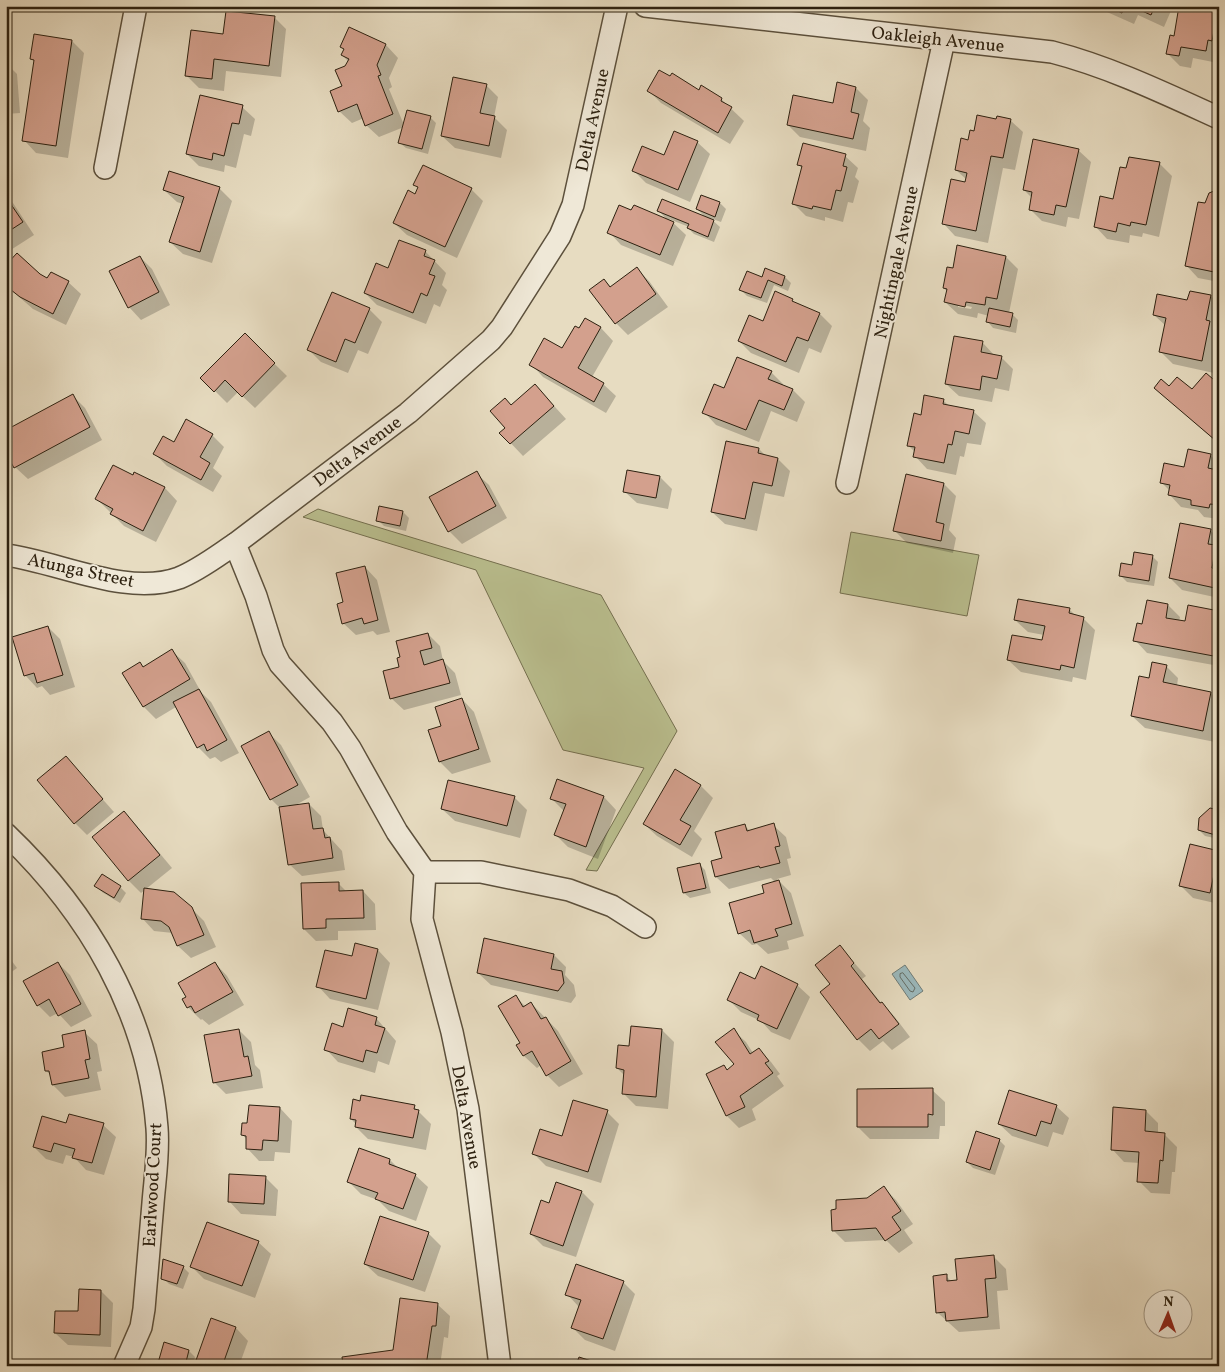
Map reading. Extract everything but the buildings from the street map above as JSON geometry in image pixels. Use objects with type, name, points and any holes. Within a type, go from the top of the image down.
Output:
[{"type":"street","points":[[105,168],[136,6]]},
{"type":"street","name":"Delta Avenue","points":[[235,544],[408,413],[491,340],[502,327],[560,236],[568,220],[573,205],[617,6]]},
{"type":"street","name":"Oakleigh Avenue","points":[[644,6],[1052,52],[1084,61],[1132,79],[1219,118]]},
{"type":"street","name":"Nightingale Avenue","points":[[847,483],[944,40]]},
{"type":"street","points":[[235,544],[256,596],[273,650],[280,664],[321,708],[341,735],[397,832],[425,872],[481,872],[569,890],[612,906],[645,927]]},
{"type":"street","name":"Atunga Street","points":[[6,555],[22,557],[107,579],[136,584],[157,583],[178,578],[196,570],[235,544]]},
{"type":"street","name":"Earlwood Court","points":[[6,834],[55,885],[92,936],[120,987],[130,1010],[144,1057],[155,1112],[157,1156],[144,1309],[141,1327],[124,1366]]},
{"type":"street","name":"Delta Avenue","points":[[425,872],[422,919],[452,1032],[468,1109],[500,1366]]},
{"type":"green space","points":[[318,509],[601,595],[677,731],[597,871],[586,870],[644,768],[563,750],[476,570],[303,517]]},
{"type":"green space","points":[[851,532],[979,555],[967,616],[840,593]]},
{"type":"water","points":[[905,965],[923,991],[910,1000],[892,974]]}]
